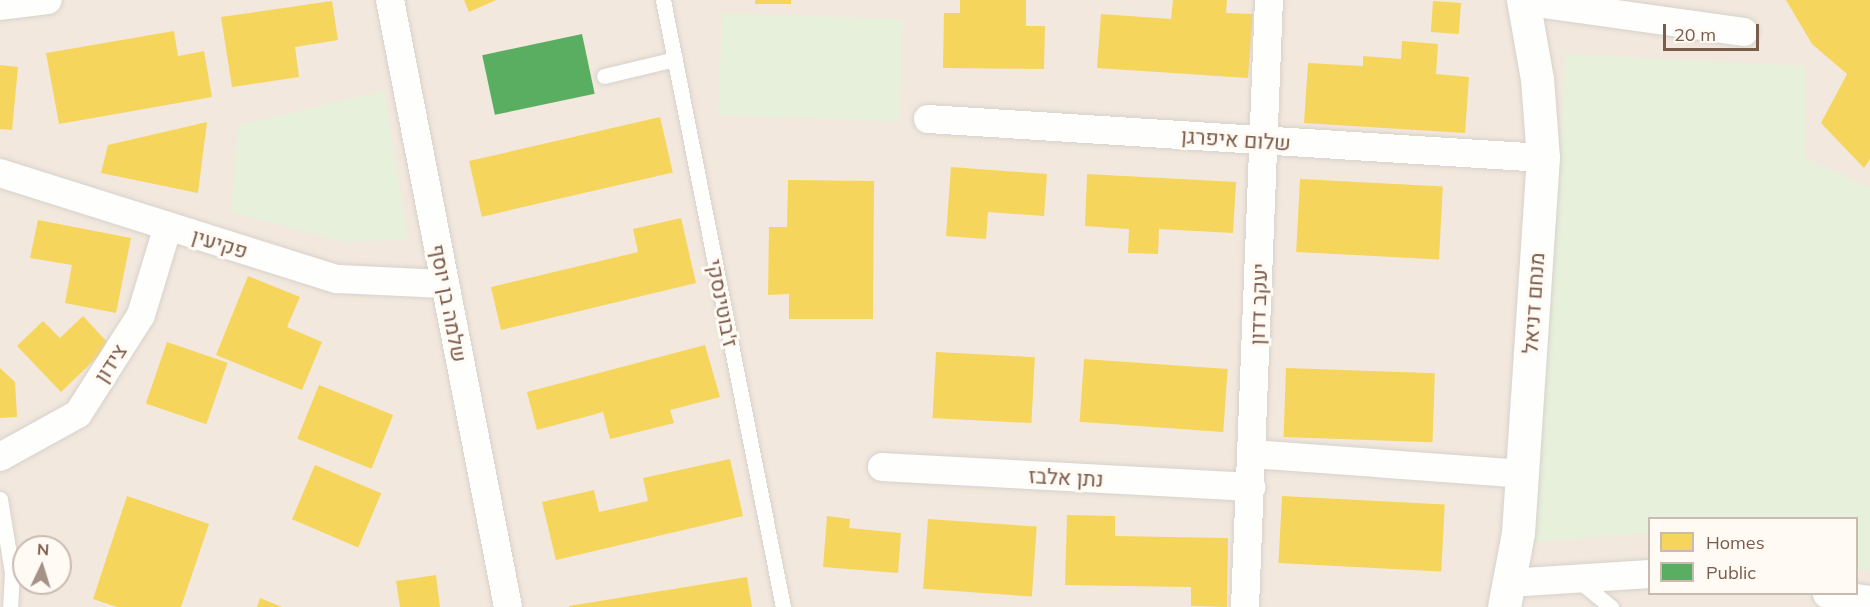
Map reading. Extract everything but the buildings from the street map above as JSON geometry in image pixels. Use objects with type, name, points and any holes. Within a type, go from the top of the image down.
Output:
[{"type":"street","points":[[0,6],[48,0]]},
{"type":"street","name":"שלמה בן יוסף","points":[[390,0],[508,607]]},
{"type":"street","name":"יעקב דדון","points":[[1245,607],[1269,0]]},
{"type":"street","points":[[1523,1],[1744,32]]},
{"type":"street","name":"מנחם דניאל","points":[[1506,595],[1522,474],[1543,158],[1537,79],[1523,1]]},
{"type":"street","name":"שלום איפרגן","points":[[928,119],[1543,158]]},
{"type":"street","name":"פקיעין","points":[[0,173],[337,279],[446,284]]},
{"type":"street","name":"צידון","points":[[0,457],[78,414],[141,315],[168,226]]},
{"type":"street","points":[[1252,454],[1522,474]]},
{"type":"street","name":"נתן אלבז","points":[[882,467],[1251,486]]},
{"type":"street","points":[[1506,595],[1576,578],[1648,574]]},
{"type":"street","points":[[1834,595],[1870,600]]},
{"type":"lane","name":"ז'בוטינסקי","points":[[663,0],[783,607]]},
{"type":"lane","points":[[604,76],[675,59]]},
{"type":"lane","points":[[0,499],[12,572],[10,607]]},
{"type":"lane","points":[[1576,578],[1611,607]]},
{"type":"shaded area","points":[[0,0],[1870,0],[1870,607],[0,607]]},
{"type":"green space","points":[[722,13],[903,19],[899,121],[718,115]]},
{"type":"green space","points":[[1566,54],[1805,66],[1806,159],[1870,187],[1870,571],[1858,569],[1858,517],[1648,517],[1648,533],[1535,542]]},
{"type":"green space","points":[[384,91],[408,239],[344,242],[231,212],[239,125]]}]
